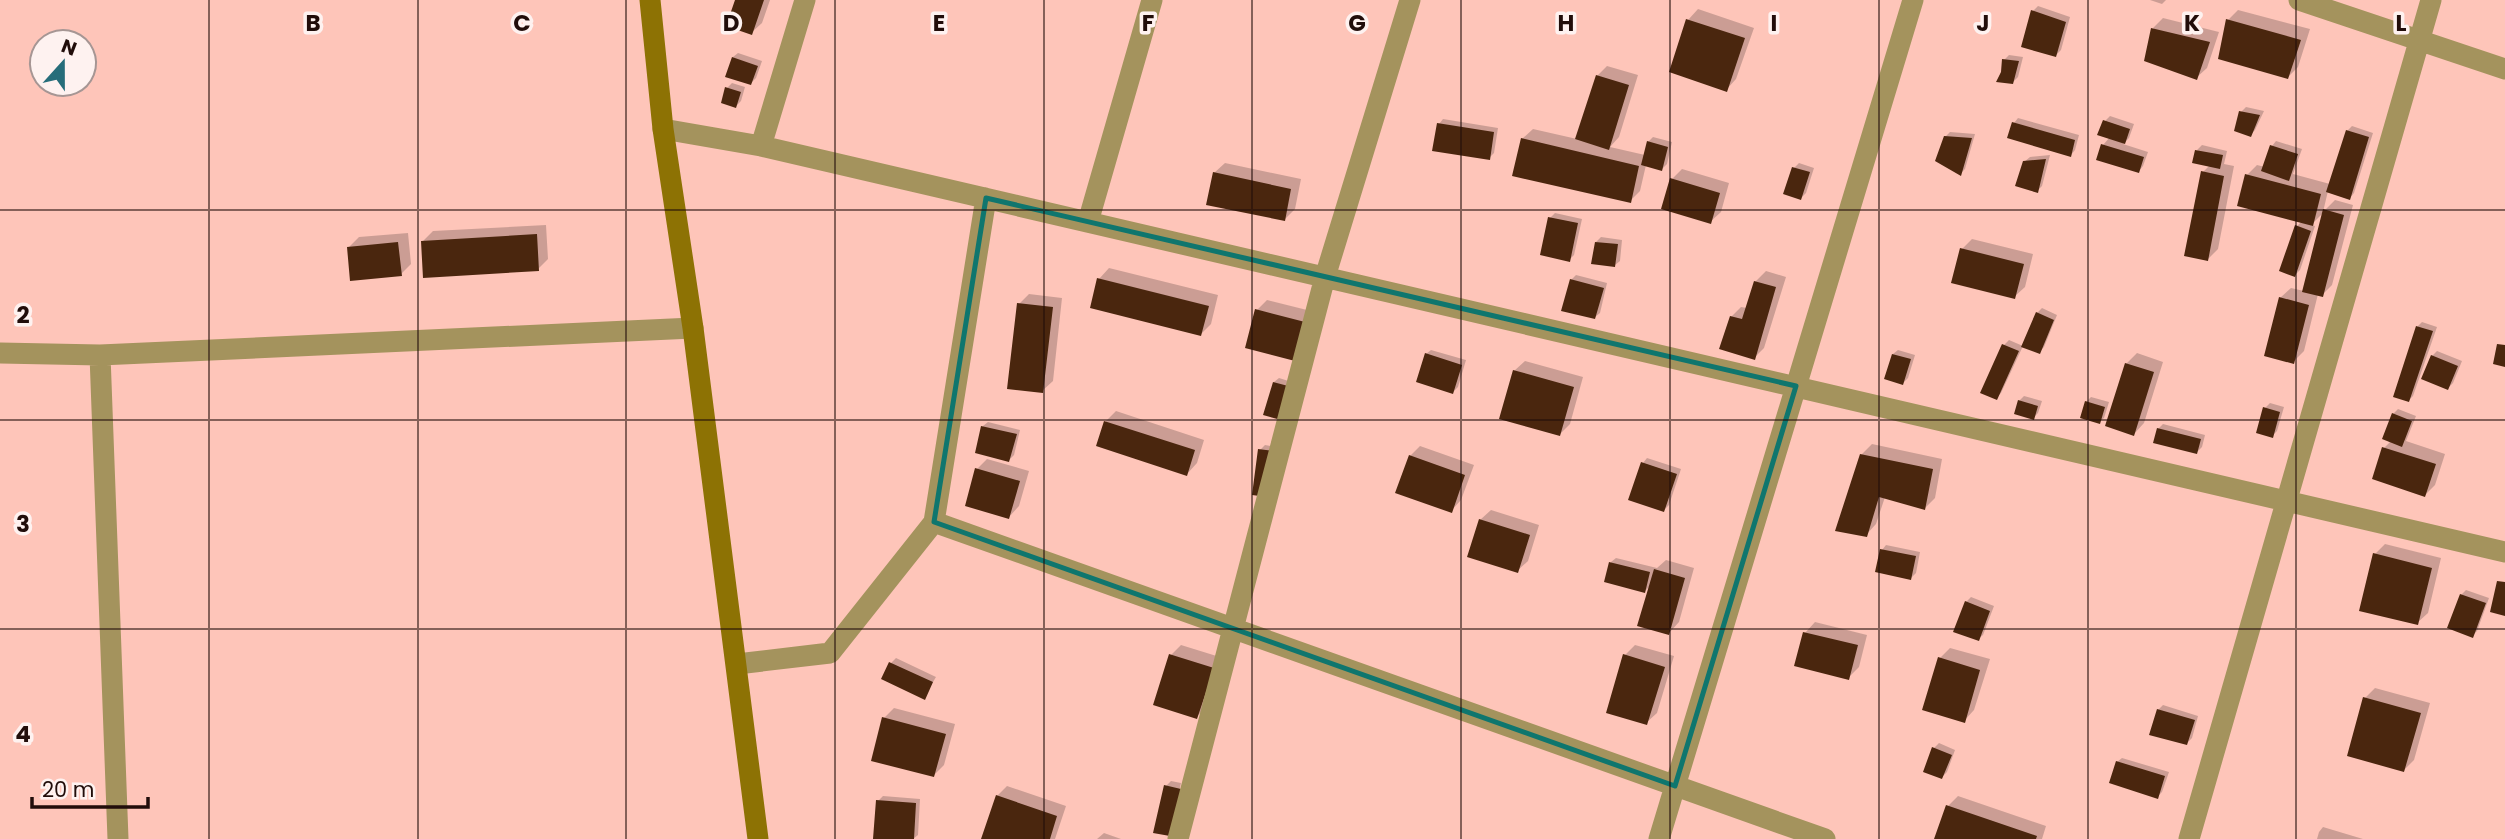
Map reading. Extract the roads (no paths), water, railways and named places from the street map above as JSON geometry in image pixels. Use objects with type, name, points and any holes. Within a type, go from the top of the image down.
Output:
[{"type":"main road","points":[[650,0],[663,129],[693,328],[758,839]]},
{"type":"street","points":[[761,146],[805,0]]},
{"type":"street","points":[[1087,222],[1152,0]]},
{"type":"street","points":[[1178,839],[1325,277],[1410,0]]},
{"type":"street","points":[[1659,839],[1913,0]]},
{"type":"street","points":[[2299,0],[2505,69]]},
{"type":"street","points":[[2189,839],[2431,0]]},
{"type":"street","points":[[663,129],[761,146],[2505,552]]},
{"type":"street","points":[[737,664],[830,653],[934,523],[986,198]]},
{"type":"street","points":[[0,353],[100,355],[693,328]]},
{"type":"street","points":[[100,355],[118,839]]},
{"type":"street","points":[[934,523],[1825,839]]}]
